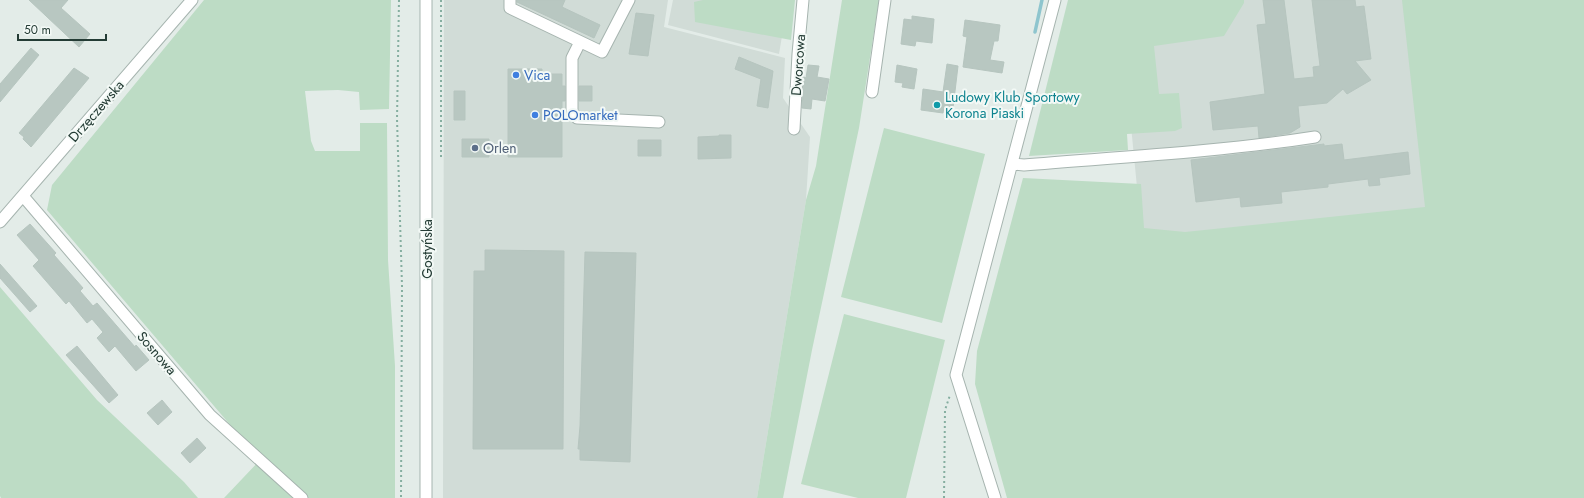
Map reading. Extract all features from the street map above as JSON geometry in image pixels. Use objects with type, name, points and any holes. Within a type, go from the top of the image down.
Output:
[{"type":"street","name":"Drzęczewska","points":[[0,222],[192,0]]},
{"type":"street","name":"Gostyńska","points":[[426,0],[426,498]]},
{"type":"street","points":[[510,0],[510,8],[602,52],[629,0]]},
{"type":"street","name":"Dworcowa","points":[[794,129],[798,54],[803,0]]},
{"type":"street","points":[[872,92],[884,0]]},
{"type":"street","points":[[995,498],[956,375],[1055,0]]},
{"type":"street","points":[[580,42],[572,58],[572,112],[578,118],[659,122]]},
{"type":"street","points":[[1012,164],[1024,165],[1176,152],[1285,142],[1316,137]]},
{"type":"street","name":"Sosnowa","points":[[23,196],[210,415],[302,498]]},
{"type":"path","points":[[441,0],[441,157]]},
{"type":"path","points":[[399,1],[397,118],[402,286],[401,498]]},
{"type":"path","points":[[944,498],[945,410],[956,375]]},
{"type":"shaded area","points":[[444,0],[668,0],[664,27],[785,58],[783,98],[810,137],[806,200],[757,498],[443,498]]},
{"type":"shaded area","points":[[673,0],[788,0],[779,54],[668,25]]},
{"type":"shaded area","points":[[1141,0],[1409,0],[1444,207],[1142,238],[1131,126]]},
{"type":"green space","points":[[204,0],[391,0],[389,109],[360,110],[359,92],[338,90],[305,91],[311,141],[315,151],[360,151],[360,123],[387,123],[388,260],[395,366],[395,498],[224,498],[260,460],[47,210],[52,185]]},
{"type":"green space","points":[[703,0],[795,0],[791,40],[695,22],[694,2]]},
{"type":"green space","points":[[842,0],[879,0],[859,128],[812,350],[783,498],[757,498],[806,200],[816,166]]},
{"type":"green space","points":[[1068,0],[1244,0],[1244,3],[1224,36],[1154,46],[1159,94],[1179,93],[1182,128],[1175,131],[1127,134],[1128,150],[1029,156]]},
{"type":"green space","points":[[1402,0],[1584,0],[1584,498],[1007,498],[975,384],[977,351],[1023,178],[1141,184],[1144,228],[1185,232],[1425,207]]},
{"type":"green space","points":[[884,128],[985,154],[942,323],[841,297]]},
{"type":"green space","points":[[0,287],[97,400],[184,482],[198,498],[1,498]]},
{"type":"green space","points":[[844,314],[945,340],[906,498],[858,498],[801,484]]},
{"type":"building","points":[[29,0],[68,0],[61,8],[90,34],[79,47]]},
{"type":"building","points":[[517,0],[565,0],[562,7],[600,25],[594,38],[517,2]]},
{"type":"building","points":[[1263,0],[1284,0],[1294,79],[1314,77],[1313,67],[1320,66],[1312,0],[1355,0],[1356,7],[1364,6],[1371,59],[1355,61],[1371,80],[1347,94],[1343,89],[1327,103],[1298,106],[1300,127],[1290,133],[1259,138],[1258,126],[1213,130],[1210,102],[1265,94],[1257,25],[1266,24]]},
{"type":"building","points":[[636,13],[654,15],[648,56],[629,54]]},
{"type":"building","points":[[912,16],[934,19],[932,43],[916,41],[915,46],[901,44],[904,19],[912,20]]},
{"type":"building","points":[[965,20],[1000,25],[998,41],[994,41],[990,60],[1004,62],[1002,73],[963,67],[967,37],[963,36]]},
{"type":"building","points":[[31,48],[39,55],[0,102],[0,84]]},
{"type":"building","points":[[739,57],[773,71],[768,108],[757,106],[761,79],[735,69]]},
{"type":"building","points":[[947,64],[958,66],[953,108],[944,107],[943,113],[921,110],[923,89],[943,92]]},
{"type":"building","points":[[808,65],[819,66],[817,77],[829,79],[825,101],[812,99],[811,109],[802,108],[804,77],[806,78]]},
{"type":"building","points":[[897,65],[917,69],[914,89],[902,87],[903,83],[895,82]]},
{"type":"building","points":[[74,68],[89,78],[31,147],[19,133]]},
{"type":"building","name":"POLOmarket","points":[[508,69],[542,69],[542,74],[562,74],[562,86],[565,86],[565,101],[562,101],[562,157],[508,157]]},
{"type":"building","points":[[579,86],[592,86],[592,101],[579,101]]},
{"type":"building","points":[[454,91],[465,91],[465,120],[454,120]]},
{"type":"building","points":[[731,135],[731,158],[698,159],[698,137]]},
{"type":"building","name":"Orlen","points":[[462,139],[489,139],[489,157],[462,157]]},
{"type":"building","points":[[638,140],[661,140],[661,156],[638,156]]},
{"type":"building","points":[[1324,144],[1324,146],[1342,144],[1344,160],[1408,152],[1410,174],[1379,178],[1380,185],[1369,186],[1368,179],[1328,184],[1328,187],[1281,192],[1282,203],[1241,207],[1240,197],[1196,202],[1191,160]]},
{"type":"building","points":[[30,224],[56,253],[54,255],[83,288],[80,291],[93,306],[97,303],[135,347],[136,345],[149,360],[136,371],[115,346],[109,352],[97,338],[103,332],[92,319],[87,323],[69,301],[66,304],[33,266],[39,260],[17,235]]},
{"type":"building","points":[[485,250],[564,251],[563,449],[473,449],[474,271],[485,271]]},
{"type":"building","points":[[585,252],[636,253],[630,462],[580,460],[580,449],[578,449]]},
{"type":"building","points":[[0,264],[37,306],[30,312],[0,278]]},
{"type":"building","points":[[77,346],[118,395],[109,403],[66,355]]},
{"type":"building","points":[[162,400],[172,412],[158,425],[147,413]]},
{"type":"building","points":[[197,438],[206,448],[190,463],[181,453]]},
{"type":"waterway","points":[[1035,32],[1042,0]]},
{"type":"place","name":"Vica","points":[[516,75]]},
{"type":"place","name":"Ludowy Klub Sportowy Korona Piaski","points":[[937,105]]},
{"type":"place","name":"POLOmarket","points":[[535,115]]},
{"type":"place","name":"Orlen","points":[[475,148]]}]
